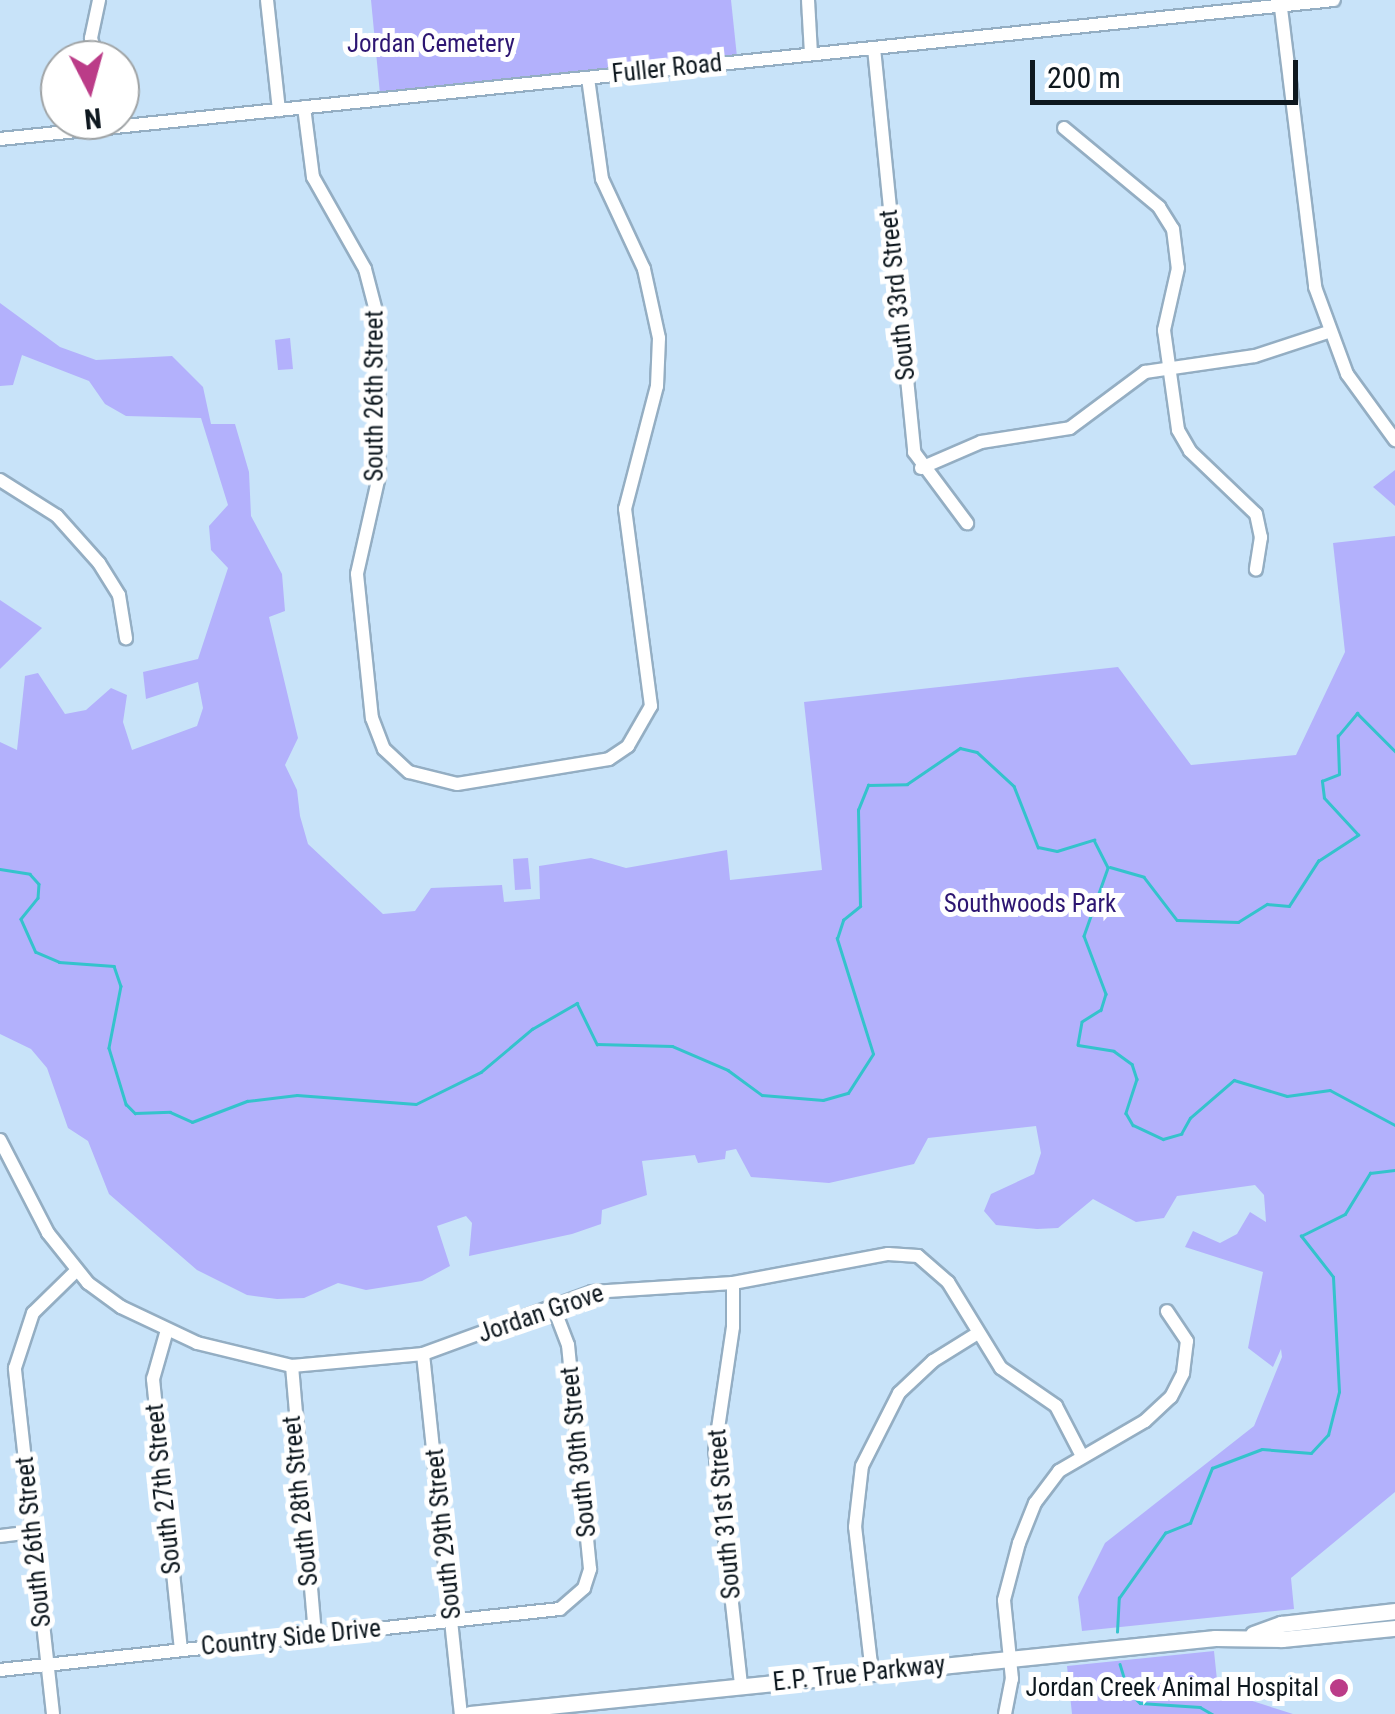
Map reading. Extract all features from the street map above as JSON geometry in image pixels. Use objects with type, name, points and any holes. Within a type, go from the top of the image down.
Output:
[{"type":"main road","points":[[1249,1635],[1281,1624],[1395,1611]]},
{"type":"main road","points":[[1249,1635],[1282,1640],[1395,1628]]},
{"type":"main road","name":"E.P. True Parkway","points":[[470,1714],[1249,1635]]},
{"type":"street","points":[[92,40],[99,0]]},
{"type":"street","points":[[267,0],[279,110]]},
{"type":"street","points":[[808,0],[811,54]]},
{"type":"street","name":"Fuller Road","points":[[140,121],[1334,0]]},
{"type":"street","points":[[1280,3],[1310,258],[1328,332],[1354,386],[1395,440]]},
{"type":"street","name":"South 33rd Street","points":[[874,48],[920,468]]},
{"type":"street","name":"South 26th Street","points":[[304,107],[312,177],[364,269],[378,320],[379,476],[357,574],[372,718],[389,754],[409,772],[440,784],[586,765],[628,746],[651,706],[626,509],[658,386],[660,338],[644,269],[602,180],[588,78]]},
{"type":"street","points":[[1064,128],[1153,202],[1173,229],[1179,255],[1166,315],[1169,368],[1183,441],[1256,514],[1261,536],[1256,570]]},
{"type":"street","name":"Fuller Road","points":[[0,139],[40,134]]},
{"type":"street","points":[[968,523],[920,468],[981,442],[1070,428],[1135,378],[1169,368],[1255,356],[1328,332]]},
{"type":"street","points":[[0,480],[57,516],[99,563],[119,595],[126,638]]},
{"type":"street","name":"Jordan Grove","points":[[0,1140],[76,1272],[121,1308],[167,1330],[292,1366],[424,1354],[592,1292],[732,1283],[888,1254],[913,1256],[948,1282],[1000,1368],[1056,1406],[1081,1454]]},
{"type":"street","name":"South 26th Street","points":[[53,1714],[15,1368],[32,1313],[76,1272]]},
{"type":"street","name":"South 31st Street","points":[[732,1283],[733,1327],[716,1448],[741,1686]]},
{"type":"street","name":"South 30th Street","points":[[554,1308],[568,1345],[590,1568],[577,1596]]},
{"type":"street","points":[[1004,1714],[1010,1660],[1004,1600],[1019,1542],[1042,1491],[1081,1454],[1146,1421],[1172,1397],[1184,1374],[1187,1340],[1167,1311]]},
{"type":"street","name":"South 27th Street","points":[[167,1330],[153,1379],[181,1650]]},
{"type":"street","points":[[872,1673],[855,1527],[862,1466],[899,1393],[932,1361],[978,1332]]},
{"type":"street","name":"South 29th Street","points":[[424,1354],[461,1714]]},
{"type":"street","name":"South 28th Street","points":[[292,1366],[315,1635]]},
{"type":"street","points":[[0,1400],[18,1398]]},
{"type":"street","points":[[0,1536],[32,1532]]},
{"type":"street","name":"Country Side Drive","points":[[0,1670],[549,1612],[577,1596]]},
{"type":"green space","name":"Jordan Cemetery","points":[[371,0],[731,0],[737,57],[380,94]]},
{"type":"green space","name":"Southwoods Park","points":[[0,303],[60,347],[96,360],[172,356],[203,387],[211,424],[235,424],[249,472],[251,516],[282,574],[285,611],[269,617],[298,738],[285,765],[297,790],[308,844],[383,914],[415,911],[431,888],[502,885],[504,902],[540,899],[539,866],[591,858],[626,868],[727,850],[730,880],[822,870],[804,702],[1118,667],[1191,765],[1296,755],[1345,652],[1333,543],[1395,536],[1395,1492],[1291,1578],[1294,1609],[1082,1631],[1078,1597],[1105,1543],[1254,1426],[1282,1357],[1281,1349],[1273,1367],[1248,1348],[1263,1272],[1185,1247],[1193,1231],[1220,1243],[1237,1234],[1250,1212],[1266,1222],[1264,1195],[1255,1185],[1177,1196],[1164,1218],[1136,1222],[1093,1199],[1058,1228],[1037,1229],[996,1225],[984,1211],[991,1194],[1034,1174],[1041,1153],[1036,1126],[928,1138],[914,1164],[829,1183],[751,1177],[736,1149],[726,1151],[725,1159],[698,1163],[695,1155],[642,1161],[647,1195],[602,1210],[601,1224],[572,1234],[469,1256],[472,1223],[466,1216],[437,1226],[450,1266],[422,1281],[366,1290],[338,1283],[304,1298],[277,1299],[247,1295],[197,1270],[109,1194],[88,1141],[68,1128],[47,1068],[31,1049],[0,1034],[0,742],[17,750],[25,676],[38,673],[65,714],[86,710],[111,688],[127,695],[123,722],[132,750],[197,726],[203,708],[198,682],[146,699],[143,672],[198,659],[228,568],[211,550],[209,526],[228,505],[201,418],[126,416],[105,404],[89,381],[22,355],[13,385],[0,386]]},
{"type":"green space","points":[[290,338],[293,369],[278,370],[275,340]]},
{"type":"green space","points":[[1395,470],[1395,506],[1373,487]]},
{"type":"green space","points":[[0,600],[42,628],[0,669]]},
{"type":"green space","points":[[528,858],[531,889],[515,890],[513,859]]},
{"type":"green space","points":[[1214,1651],[1218,1690],[1293,1714],[1072,1714],[1067,1666]]},
{"type":"waterway","points":[[1110,867],[1144,877],[1177,920],[1238,922],[1267,904],[1289,906],[1318,861],[1358,835],[1324,798],[1322,781],[1339,774],[1338,736],[1357,713],[1395,751]]},
{"type":"waterway","points":[[0,869],[30,874],[39,884],[38,898],[21,919],[36,952],[59,962],[114,966],[121,986],[109,1048],[126,1104],[135,1113],[170,1112],[192,1122],[247,1101],[297,1095],[416,1104],[481,1072],[532,1029],[577,1003],[597,1044],[672,1046],[728,1070],[762,1095],[823,1100],[848,1093],[873,1054],[837,939],[843,920],[860,906],[858,810],[868,785],[907,784],[960,748],[977,752],[1014,786],[1038,847],[1057,851],[1094,840],[1108,867]]},
{"type":"waterway","points":[[1108,868],[1084,936],[1106,994],[1101,1010],[1082,1022],[1078,1045],[1114,1051],[1132,1064],[1137,1079],[1126,1113],[1133,1125],[1163,1139],[1181,1134],[1190,1118],[1234,1080],[1287,1096],[1330,1090],[1395,1125]]},
{"type":"waterway","points":[[1117,1632],[1119,1598],[1165,1533],[1190,1523],[1212,1468],[1262,1449],[1311,1453],[1328,1435],[1339,1392],[1333,1277],[1301,1236],[1345,1214],[1370,1173],[1395,1170]]},
{"type":"waterway","points":[[1120,1664],[1128,1691],[1140,1703],[1200,1707],[1212,1714]]},
{"type":"place","name":"Jordan Creek Animal Hospital","points":[[1339,1688]]}]
